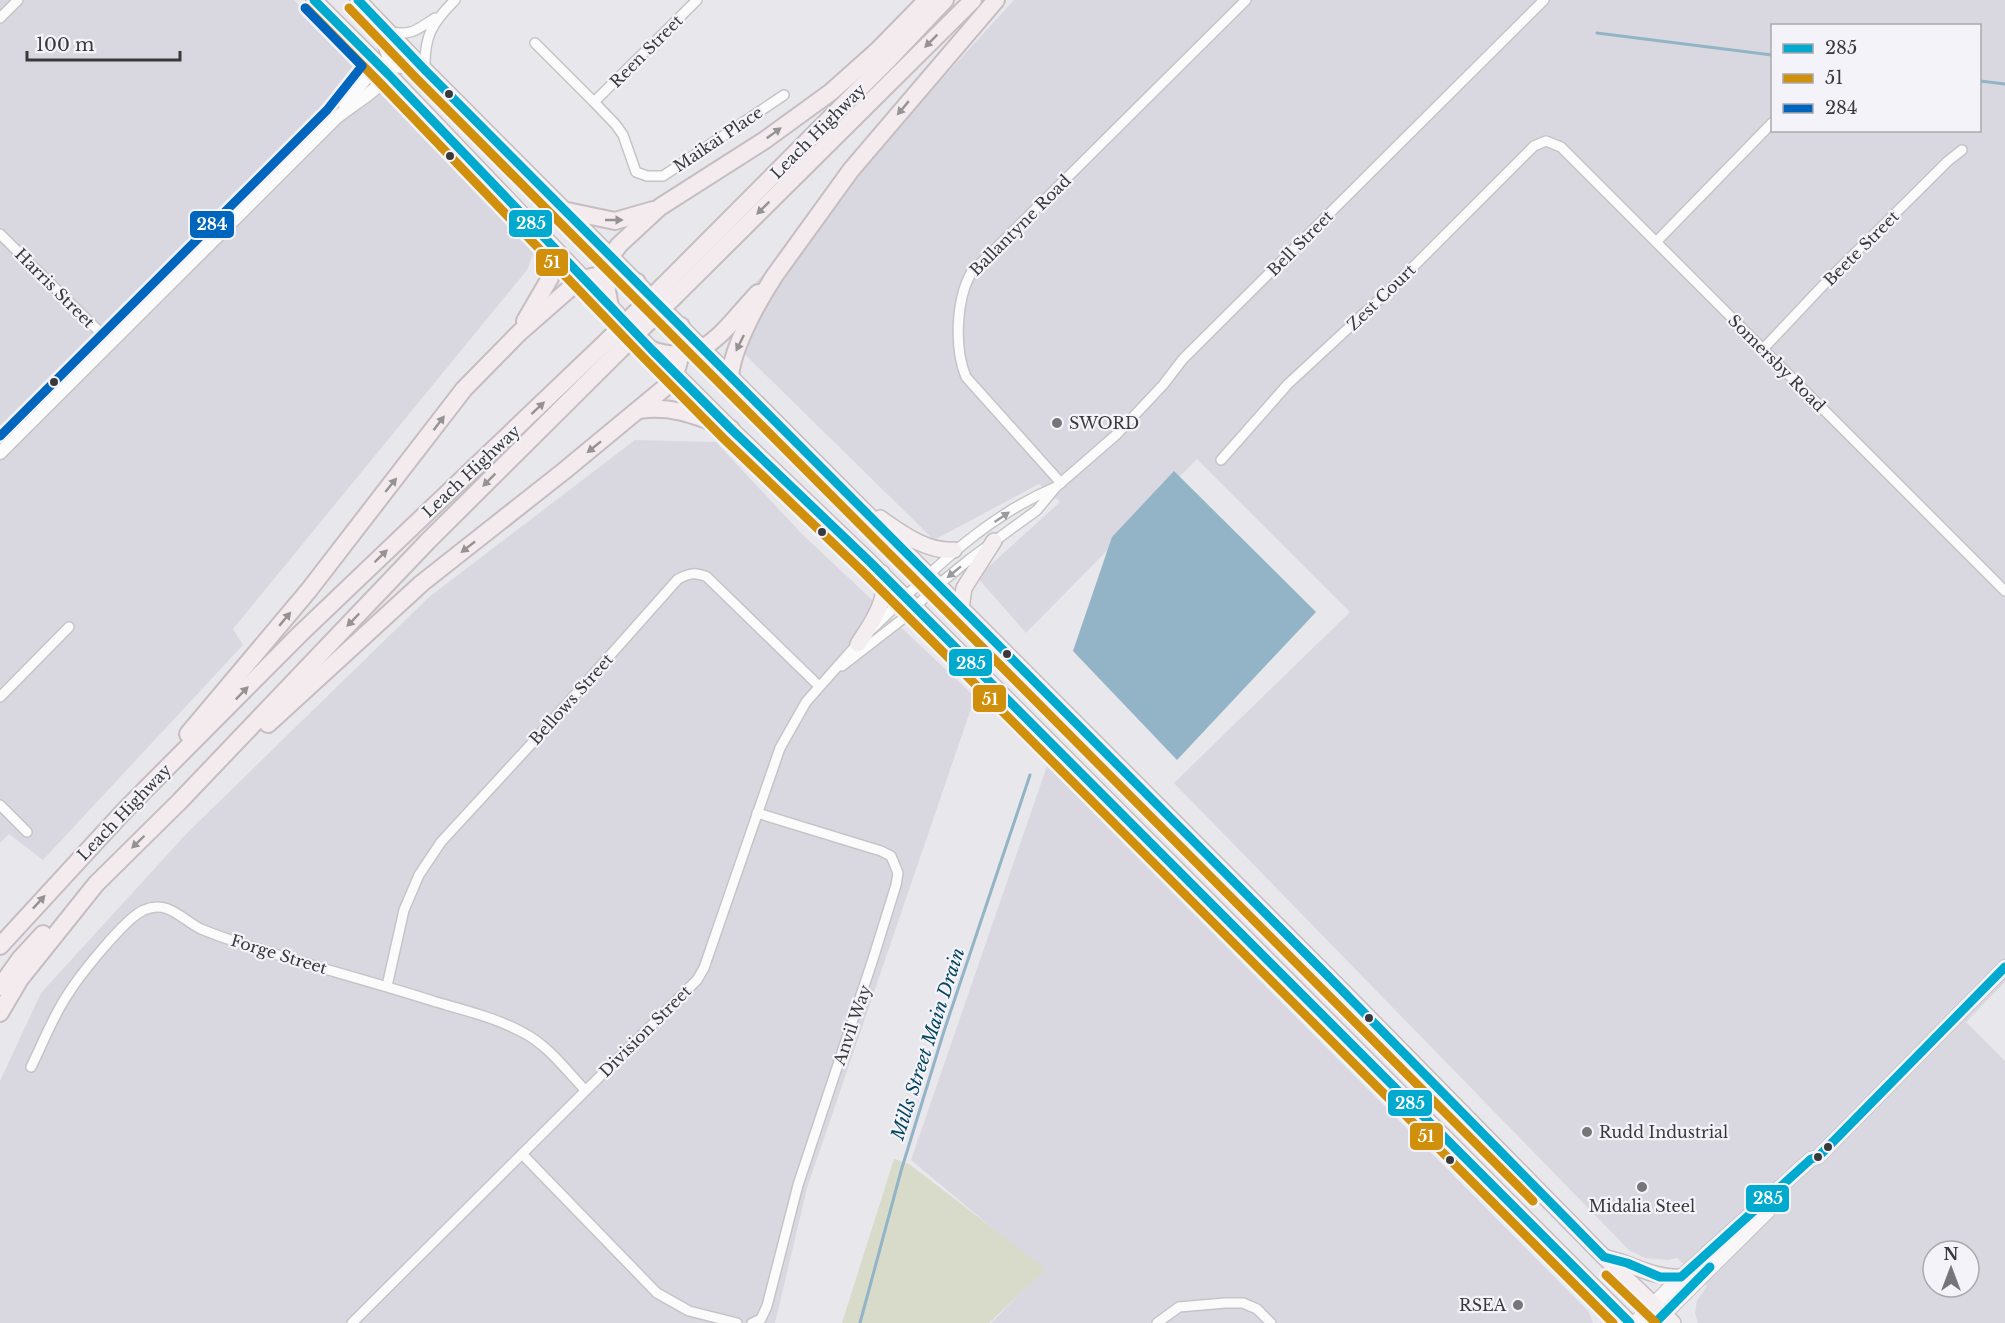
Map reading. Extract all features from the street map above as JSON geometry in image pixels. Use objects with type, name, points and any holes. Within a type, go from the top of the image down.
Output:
[{"type":"highway","points":[[314,0],[385,69],[652,350],[882,573],[1630,1323]]},
{"type":"highway","points":[[358,0],[844,492],[1335,983],[1661,1316]]},
{"type":"highway","points":[[610,307],[604,274],[611,256],[619,245],[660,207],[765,140],[831,92],[877,51],[927,0]]},
{"type":"highway","name":"Leach Highway","points":[[671,289],[945,0]]},
{"type":"highway","name":"Leach Highway","points":[[0,946],[126,808],[300,634],[614,345],[973,0]]},
{"type":"highway","points":[[730,376],[734,355],[764,291],[775,275],[851,170],[996,0]]},
{"type":"highway","points":[[567,211],[615,221],[660,207]]},
{"type":"highway","points":[[519,333],[550,278],[545,240]]},
{"type":"highway","points":[[126,808],[309,590],[464,389],[519,333],[576,283],[604,274],[623,276],[637,282]]},
{"type":"highway","points":[[652,350],[666,355],[681,356],[692,354],[703,348],[714,340],[775,275]]},
{"type":"highway","points":[[180,801],[422,583],[668,385],[677,374],[681,356],[681,326]]},
{"type":"highway","name":"Leach Highway","points":[[96,884],[180,801],[614,345]]},
{"type":"highway","points":[[639,410],[657,408],[677,410],[731,429]]},
{"type":"highway","points":[[844,492],[892,526],[923,544],[936,549],[954,550]]},
{"type":"highway","points":[[961,609],[964,588],[994,541]]},
{"type":"highway","points":[[858,644],[878,610],[884,589],[882,573]]},
{"type":"highway","points":[[0,987],[20,959],[59,917],[96,884]]},
{"type":"highway","points":[[0,1013],[20,979],[96,884]]},
{"type":"highway","points":[[1604,1257],[1627,1263],[1660,1277],[1681,1277]]},
{"type":"main road","points":[[1661,1316],[1681,1277],[1811,1159],[1818,1157],[2005,967]]},
{"type":"main road","points":[[1635,1323],[1661,1316],[1816,1165],[1818,1157]]},
{"type":"street","points":[[0,18],[18,0]]},
{"type":"street","points":[[353,0],[383,40],[385,69]]},
{"type":"street","points":[[388,31],[401,34],[412,33],[440,15],[455,0]]},
{"type":"street","name":"Reen Street","points":[[594,102],[697,0]]},
{"type":"street","name":"Ballantyne Road","points":[[1059,485],[966,377],[959,355],[962,294],[966,282],[971,273],[1246,0]]},
{"type":"street","name":"Bell Street","points":[[932,580],[994,541],[1037,510],[1059,485],[1117,434],[1163,385],[1183,359],[1544,0]]},
{"type":"street","points":[[0,453],[336,118],[366,78],[385,69],[410,67],[425,70],[428,35],[440,15]]},
{"type":"street","name":"Maikai Place","points":[[535,43],[594,102],[623,135],[636,172],[647,176],[663,176],[784,95]]},
{"type":"street","points":[[1656,242],[1771,125]]},
{"type":"street","name":"Somersby Road","points":[[1546,141],[1561,147],[2005,591]]},
{"type":"street","name":"Zest Court","points":[[1221,460],[1288,384],[1397,283],[1534,146],[1546,141]]},
{"type":"street","name":"Beete Street","points":[[1763,349],[1830,278],[1948,161],[1962,150]]},
{"type":"street","name":"Harris Street","points":[[0,234],[110,342]]},
{"type":"street","name":"Bell Street","points":[[932,580],[954,550],[1030,498],[1059,485]]},
{"type":"street","name":"Bellows Street","points":[[387,986],[404,910],[419,875],[441,842],[678,579],[689,573],[707,576],[819,686]]},
{"type":"street","points":[[910,603],[932,580]]},
{"type":"street","points":[[910,603],[932,580]]},
{"type":"street","name":"Division Street","points":[[352,1323],[697,980],[704,968],[780,748],[806,702],[819,686],[858,644],[910,603]]},
{"type":"street","name":"Division Street","points":[[833,672],[856,656],[910,603]]},
{"type":"street","points":[[0,697],[69,627]]},
{"type":"street","points":[[0,805],[27,832]]},
{"type":"street","name":"Anvil Way","points":[[752,1323],[760,1319],[767,1306],[798,1185],[873,960],[898,873],[891,856],[881,851],[758,813]]},
{"type":"street","name":"Forge Street","points":[[31,1067],[68,994],[124,924],[143,910],[153,907],[166,908],[183,915],[199,928],[231,940],[387,986],[521,1031],[541,1043],[585,1090]]},
{"type":"street","points":[[522,1154],[657,1293],[689,1311],[737,1323]]},
{"type":"street","points":[[1156,1323],[1179,1307],[1225,1303],[1243,1303],[1257,1309],[1271,1323]]},
{"type":"shaded area","points":[[0,0],[294,0],[537,244],[527,270],[233,629],[243,645],[43,860],[9,834],[0,843]]},
{"type":"shaded area","points":[[1014,0],[2005,0],[2005,982],[1966,1022],[2005,1061],[2005,1323],[1698,1323],[1695,1313],[1697,1301],[1707,1286],[1677,1258],[1668,1260],[1645,1258],[1629,1250],[1174,783],[1350,612],[1197,459],[1026,633],[977,577],[1060,502],[1039,484],[934,540],[716,326]]},
{"type":"shaded area","points":[[635,440],[716,442],[801,533],[975,697],[807,1188],[775,1323],[0,1323],[0,1081],[41,993],[187,833],[429,597]]},
{"type":"shaded area","points":[[1047,766],[1589,1312],[1593,1323],[991,1323],[1043,1270],[911,1160]]},
{"type":"green space","points":[[894,1159],[909,1164],[1046,1269],[989,1323],[842,1323]]},
{"type":"water","points":[[1174,471],[1316,612],[1177,760],[1073,651],[1112,537]]},
{"type":"waterway","name":"Mills Street Main Drain","points":[[1597,33],[1771,55]]},
{"type":"waterway","points":[[1981,81],[2005,84]]},
{"type":"waterway","name":"Mills Street Main Drain","points":[[860,1323],[901,1171],[944,1031],[1030,775]]},
{"type":"transit line","name":"285","points":[[314,0],[388,74],[652,350],[869,561],[1630,1323]]},
{"type":"transit line","name":"285","points":[[358,0],[1604,1257],[1627,1263],[1660,1277],[1681,1277],[1811,1159],[1818,1157],[2005,967]]},
{"type":"transit line","name":"284","points":[[0,436],[327,110],[362,66],[305,8]]},
{"type":"transit line","name":"51","points":[[306,8],[723,438],[861,570],[1613,1323]]},
{"type":"transit line","name":"51","points":[[349,8],[1533,1201]]},
{"type":"transit line","name":"285","points":[[1655,1323],[1710,1267]]},
{"type":"transit line","name":"51","points":[[1606,1275],[1656,1323]]},
{"type":"place","name":"SWORD","points":[[1057,423]]},
{"type":"place","name":"Rudd Industrial","points":[[1587,1132]]},
{"type":"place","name":"Midalia Steel","points":[[1642,1187]]},
{"type":"place","name":"RSEA","points":[[1518,1305]]}]
